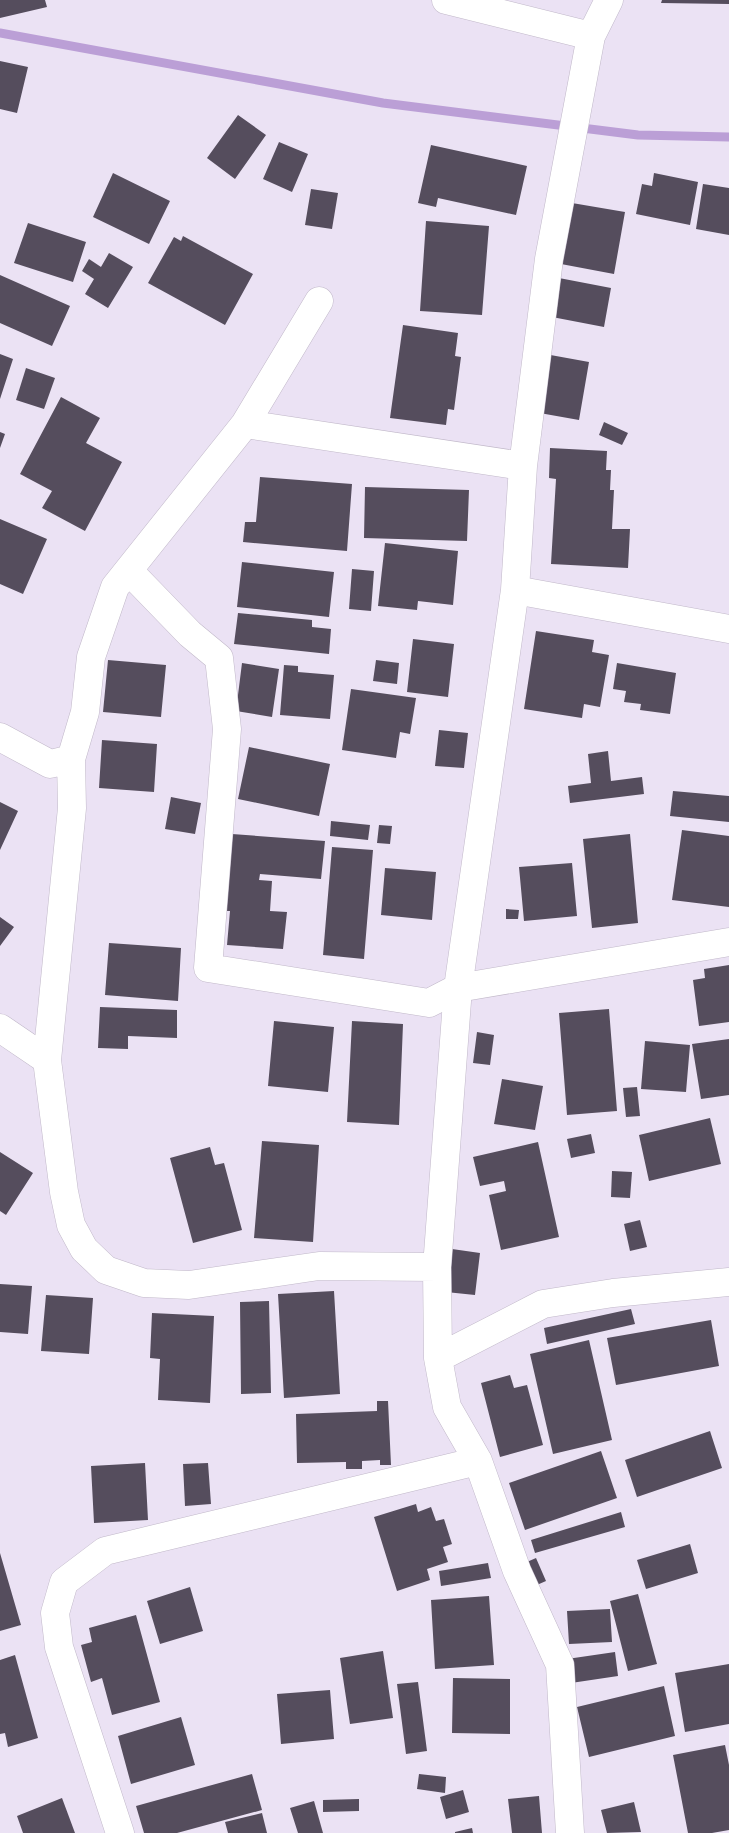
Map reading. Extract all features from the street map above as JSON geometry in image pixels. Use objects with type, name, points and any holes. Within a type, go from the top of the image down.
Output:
[{"type":"street","points":[[446,0],[591,36]]},
{"type":"street","points":[[570,1833],[560,1665],[517,1571],[478,1461],[447,1407],[438,1358],[437,1267],[458,988],[515,590],[522,466],[549,259],[591,36],[609,0]]},
{"type":"street","points":[[319,301],[245,424],[115,587],[91,657],[85,712],[71,759],[72,808],[47,1060],[64,1192],[71,1225],[84,1249],[106,1270],[144,1283],[189,1285],[319,1266],[437,1267]]},
{"type":"street","points":[[245,424],[522,466]]},
{"type":"street","points":[[129,571],[190,634],[219,658],[227,729],[208,968],[429,1003],[458,988],[729,942]]},
{"type":"street","points":[[515,590],[729,629]]},
{"type":"street","points":[[0,737],[50,764],[71,759]]},
{"type":"street","points":[[0,1028],[47,1060]]},
{"type":"street","points":[[438,1358],[544,1304],[613,1293],[729,1282]]},
{"type":"street","points":[[120,1833],[59,1648],[55,1613],[64,1582],[105,1552],[478,1461]]},
{"type":"building","points":[[0,0],[45,0],[47,7],[0,18]]},
{"type":"building","points":[[662,0],[729,0],[729,4],[661,3]]},
{"type":"building","points":[[0,61],[28,67],[17,113],[0,109]]},
{"type":"building","points":[[238,115],[266,135],[235,179],[207,158]]},
{"type":"building","points":[[279,142],[308,154],[292,192],[263,179]]},
{"type":"building","points":[[431,145],[527,166],[516,215],[438,198],[436,207],[418,203]]},
{"type":"building","points":[[113,173],[170,201],[149,244],[93,217]]},
{"type":"building","points":[[654,173],[698,182],[690,225],[636,214],[642,184],[652,186]]},
{"type":"building","points":[[703,184],[729,188],[729,235],[696,229]]},
{"type":"building","points":[[311,189],[338,193],[332,229],[305,225]]},
{"type":"building","points":[[572,203],[625,212],[614,274],[561,264]]},
{"type":"building","points":[[426,221],[489,226],[482,315],[420,311]]},
{"type":"building","points":[[28,223],[86,242],[73,282],[14,263]]},
{"type":"building","points":[[183,236],[253,274],[225,325],[148,283],[174,237],[181,241]]},
{"type":"building","points":[[109,253],[133,267],[108,308],[85,294],[94,279],[82,271],[89,259],[101,267]]},
{"type":"building","points":[[0,275],[70,306],[52,346],[0,323]]},
{"type":"building","points":[[559,278],[611,288],[604,327],[552,317]]},
{"type":"building","points":[[403,325],[458,333],[455,356],[461,357],[454,410],[448,409],[446,425],[390,418]]},
{"type":"building","points":[[0,354],[13,359],[0,399]]},
{"type":"building","points":[[545,354],[589,362],[579,420],[534,412]]},
{"type":"building","points":[[26,368],[55,378],[44,409],[16,400]]},
{"type":"building","points":[[61,397],[100,418],[86,443],[122,462],[85,531],[42,508],[52,491],[20,474]]},
{"type":"building","points":[[604,422],[628,433],[622,445],[599,435]]},
{"type":"building","points":[[0,432],[5,434],[0,448]]},
{"type":"building","points":[[550,448],[607,451],[606,470],[611,470],[610,490],[614,490],[612,529],[630,529],[628,568],[551,564],[556,479],[549,478]]},
{"type":"building","points":[[260,477],[352,484],[347,551],[243,542],[245,522],[256,522]]},
{"type":"building","points":[[365,487],[469,490],[467,541],[364,538]]},
{"type":"building","points":[[0,519],[47,539],[23,594],[0,584]]},
{"type":"building","points":[[385,543],[458,551],[453,605],[418,601],[417,610],[378,606]]},
{"type":"building","points":[[242,562],[334,572],[329,617],[237,607]]},
{"type":"building","points":[[352,569],[374,571],[371,611],[349,609]]},
{"type":"building","points":[[238,613],[312,620],[312,627],[331,629],[329,654],[234,644]]},
{"type":"building","points":[[536,631],[594,640],[592,652],[609,655],[600,707],[584,704],[582,718],[524,709]]},
{"type":"building","points":[[413,639],[454,644],[448,697],[407,692]]},
{"type":"building","points":[[108,660],[166,665],[161,717],[103,712]]},
{"type":"building","points":[[376,660],[399,663],[397,684],[373,681]]},
{"type":"building","points":[[242,663],[279,669],[272,717],[236,711]]},
{"type":"building","points":[[617,663],[676,673],[670,714],[640,710],[641,704],[624,702],[626,691],[613,689]]},
{"type":"building","points":[[284,665],[298,666],[298,672],[334,675],[330,719],[280,715]]},
{"type":"building","points":[[351,689],[416,698],[410,734],[400,732],[396,758],[342,750]]},
{"type":"building","points":[[439,730],[468,733],[464,768],[435,766]]},
{"type":"building","points":[[102,740],[157,744],[154,792],[99,788]]},
{"type":"building","points":[[249,747],[330,764],[319,816],[238,799]]},
{"type":"building","points":[[608,751],[611,781],[642,777],[644,794],[570,803],[568,786],[591,783],[588,754]]},
{"type":"building","points":[[673,791],[729,796],[729,822],[670,816]]},
{"type":"building","points":[[171,797],[201,803],[195,834],[165,829]]},
{"type":"building","points":[[0,802],[18,811],[0,850]]},
{"type":"building","points":[[331,821],[370,825],[368,840],[330,836]]},
{"type":"building","points":[[379,825],[392,826],[390,844],[377,843]]},
{"type":"building","points":[[682,830],[729,836],[729,907],[672,900]]},
{"type":"building","points":[[232,834],[325,841],[321,879],[260,874],[259,880],[272,881],[270,911],[287,912],[283,949],[227,945],[230,911],[225,911]]},
{"type":"building","points":[[630,834],[638,923],[592,928],[583,839]]},
{"type":"building","points":[[332,847],[373,850],[364,959],[323,955]]},
{"type":"building","points":[[572,863],[577,916],[524,921],[519,867]]},
{"type":"building","points":[[385,868],[436,872],[432,920],[381,915]]},
{"type":"building","points":[[506,909],[519,910],[518,919],[506,919]]},
{"type":"building","points":[[0,917],[14,927],[0,946]]},
{"type":"building","points":[[109,943],[181,948],[178,1001],[105,995]]},
{"type":"building","points":[[729,965],[729,1022],[699,1026],[693,980],[705,978],[704,969]]},
{"type":"building","points":[[100,1007],[177,1010],[177,1038],[128,1036],[128,1049],[98,1048]]},
{"type":"building","points":[[609,1009],[617,1111],[567,1115],[559,1013]]},
{"type":"building","points":[[274,1021],[334,1027],[328,1092],[268,1086]]},
{"type":"building","points":[[352,1021],[403,1024],[399,1125],[347,1122]]},
{"type":"building","points":[[477,1032],[494,1035],[490,1065],[473,1063]]},
{"type":"building","points":[[729,1039],[729,1095],[701,1099],[692,1044]]},
{"type":"building","points":[[645,1041],[690,1045],[686,1092],[641,1089]]},
{"type":"building","points":[[502,1079],[543,1086],[535,1130],[494,1124]]},
{"type":"building","points":[[637,1087],[640,1116],[626,1117],[623,1088]]},
{"type":"building","points":[[710,1118],[721,1164],[649,1181],[639,1135]]},
{"type":"building","points":[[591,1134],[595,1153],[571,1158],[567,1139]]},
{"type":"building","points":[[262,1141],[319,1145],[313,1242],[254,1238]]},
{"type":"building","points":[[538,1142],[559,1237],[501,1250],[489,1195],[506,1191],[504,1181],[480,1186],[473,1157]]},
{"type":"building","points":[[210,1147],[215,1165],[224,1163],[242,1230],[193,1243],[170,1158]]},
{"type":"building","points":[[0,1152],[33,1173],[6,1215],[0,1211]]},
{"type":"building","points":[[612,1171],[632,1172],[630,1198],[611,1197]]},
{"type":"building","points":[[640,1220],[647,1247],[630,1251],[624,1224]]},
{"type":"building","points":[[452,1249],[480,1253],[475,1295],[446,1292]]},
{"type":"building","points":[[0,1284],[32,1286],[28,1334],[0,1332]]},
{"type":"building","points":[[334,1291],[340,1394],[284,1398],[278,1294]]},
{"type":"building","points":[[46,1295],[93,1298],[89,1354],[41,1351]]},
{"type":"building","points":[[269,1301],[271,1393],[241,1394],[240,1302]]},
{"type":"building","points":[[631,1309],[635,1324],[547,1344],[544,1328]]},
{"type":"building","points":[[152,1313],[214,1316],[210,1403],[158,1400],[160,1359],[150,1358]]},
{"type":"building","points":[[711,1320],[719,1366],[616,1385],[607,1338]]},
{"type":"building","points":[[589,1340],[612,1440],[553,1454],[530,1354]]},
{"type":"building","points":[[510,1375],[514,1388],[527,1385],[543,1445],[500,1457],[481,1383]]},
{"type":"building","points":[[377,1401],[388,1401],[391,1465],[380,1465],[380,1460],[362,1461],[362,1469],[346,1469],[346,1462],[297,1463],[296,1414],[377,1411]]},
{"type":"building","points":[[710,1431],[722,1468],[637,1497],[625,1460]]},
{"type":"building","points":[[601,1451],[617,1498],[525,1530],[509,1483]]},
{"type":"building","points":[[145,1463],[148,1520],[94,1523],[91,1466]]},
{"type":"building","points":[[208,1463],[211,1504],[185,1506],[183,1464]]},
{"type":"building","points":[[416,1504],[418,1512],[431,1507],[436,1521],[444,1519],[452,1544],[443,1547],[448,1562],[427,1569],[430,1580],[397,1591],[374,1517]]},
{"type":"building","points":[[621,1512],[625,1527],[535,1553],[531,1540]]},
{"type":"building","points":[[690,1544],[698,1573],[646,1589],[637,1560]]},
{"type":"building","points":[[0,1553],[21,1625],[0,1631]]},
{"type":"building","points":[[536,1558],[546,1581],[530,1588],[520,1565]]},
{"type":"building","points":[[488,1563],[491,1578],[441,1586],[439,1571]]},
{"type":"building","points":[[190,1587],[203,1631],[160,1644],[147,1601]]},
{"type":"building","points":[[638,1594],[657,1664],[628,1671],[610,1601]]},
{"type":"building","points":[[489,1596],[494,1665],[435,1669],[431,1600]]},
{"type":"building","points":[[610,1609],[612,1642],[569,1644],[567,1611]]},
{"type":"building","points":[[136,1615],[160,1702],[112,1715],[102,1678],[91,1682],[81,1645],[92,1642],[89,1628]]},
{"type":"building","points":[[383,1651],[393,1718],[350,1724],[340,1658]]},
{"type":"building","points":[[615,1652],[618,1676],[571,1683],[567,1659]]},
{"type":"building","points":[[15,1655],[38,1738],[8,1747],[5,1733],[0,1734],[0,1660]]},
{"type":"building","points":[[729,1664],[729,1724],[685,1732],[675,1673]]},
{"type":"building","points":[[453,1678],[510,1679],[510,1734],[452,1733]]},
{"type":"building","points":[[418,1682],[427,1751],[406,1754],[397,1684]]},
{"type":"building","points":[[664,1686],[675,1736],[589,1757],[577,1707]]},
{"type":"building","points":[[330,1690],[334,1739],[281,1744],[277,1694]]},
{"type":"building","points":[[181,1717],[195,1765],[131,1784],[118,1736]]},
{"type":"building","points":[[725,1745],[729,1765],[729,1830],[712,1833],[688,1833],[673,1755]]},
{"type":"building","points":[[252,1774],[262,1810],[177,1833],[144,1833],[136,1806]]},
{"type":"building","points":[[419,1774],[446,1777],[445,1793],[417,1789]]},
{"type":"building","points":[[463,1790],[469,1812],[446,1819],[440,1797]]},
{"type":"building","points":[[539,1796],[542,1833],[512,1833],[508,1799]]},
{"type":"building","points":[[62,1798],[75,1833],[23,1833],[17,1816]]},
{"type":"building","points":[[359,1799],[359,1811],[323,1812],[323,1800]]},
{"type":"building","points":[[314,1801],[323,1833],[298,1833],[290,1808]]},
{"type":"building","points":[[634,1802],[641,1832],[607,1833],[601,1810]]},
{"type":"building","points":[[262,1813],[267,1833],[228,1833],[225,1822]]},
{"type":"building","points":[[472,1828],[473,1833],[455,1833],[455,1832]]},
{"type":"waterway","points":[[0,33],[383,103],[638,135],[729,137]]}]
